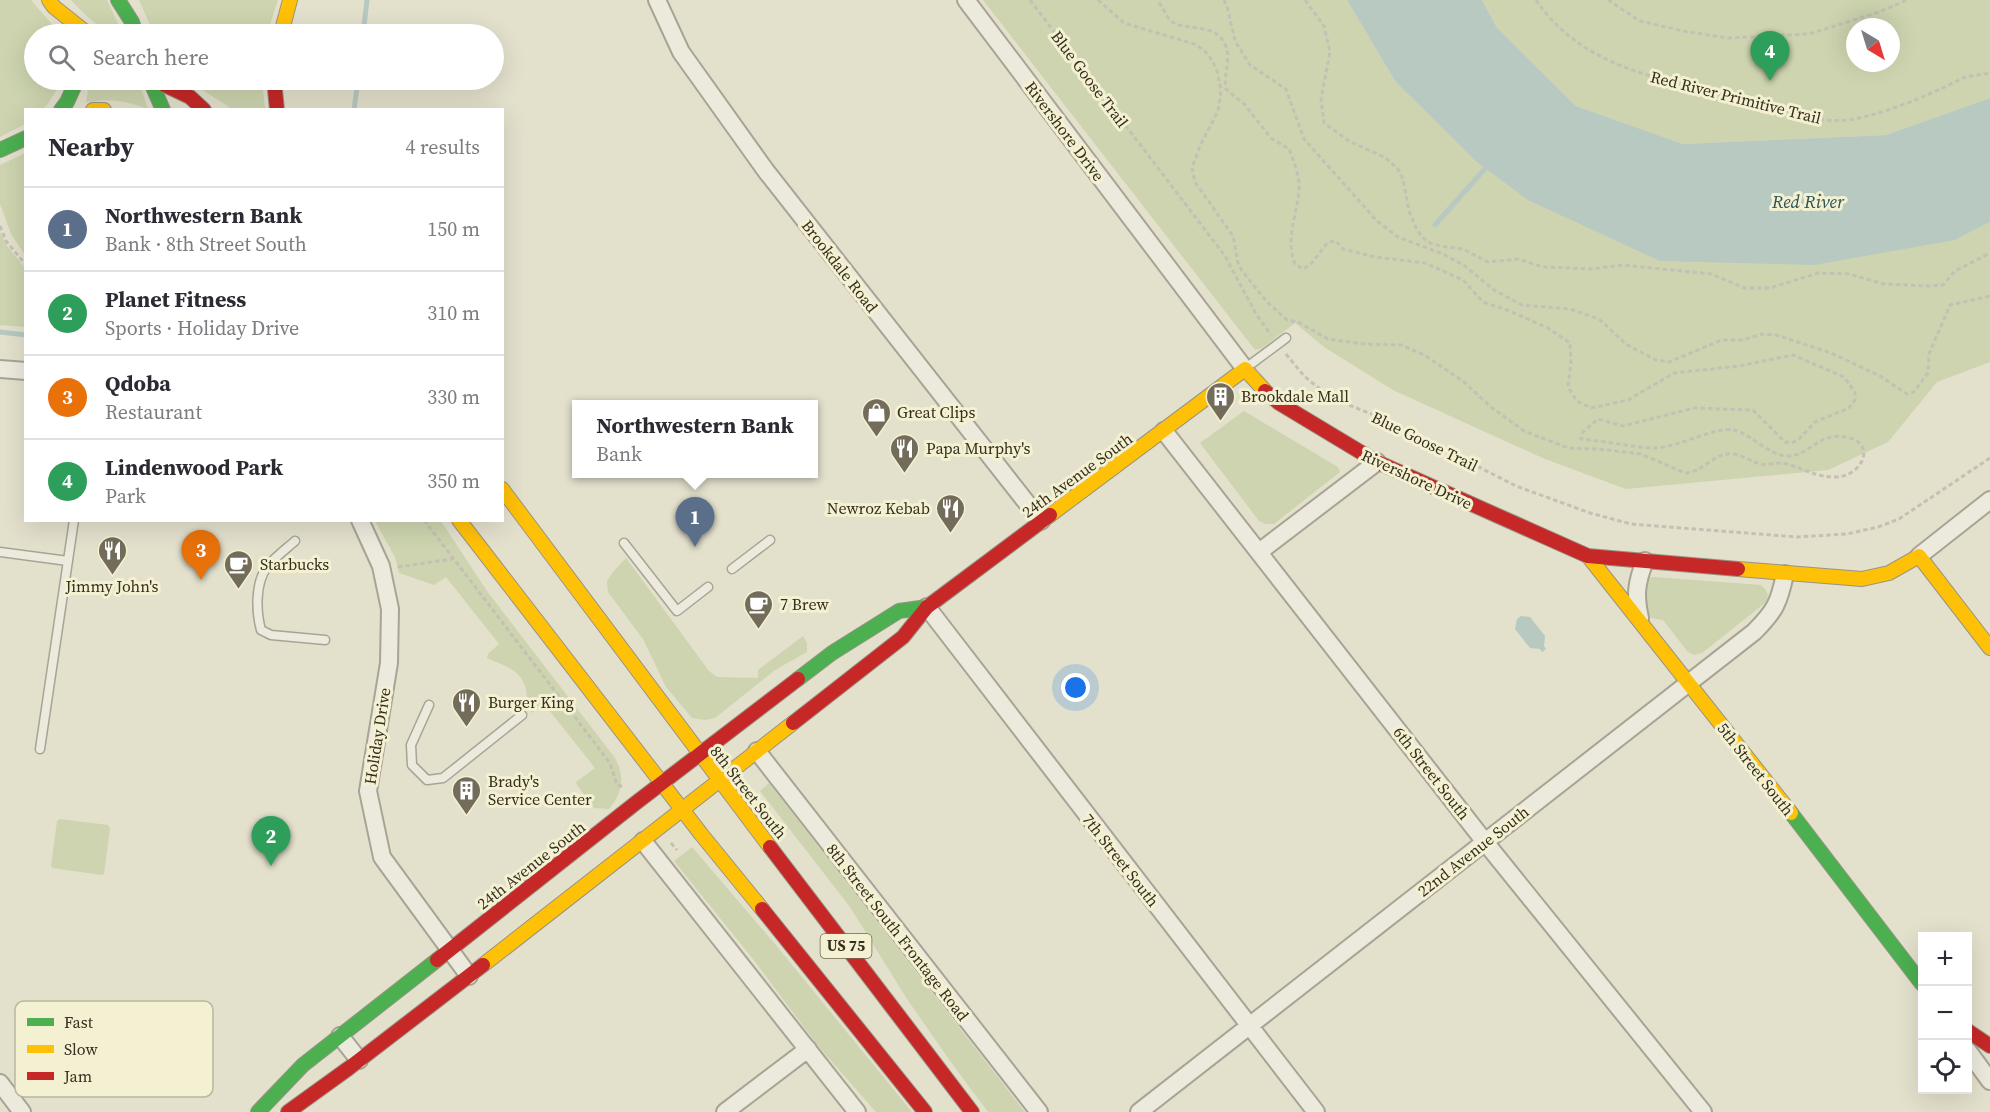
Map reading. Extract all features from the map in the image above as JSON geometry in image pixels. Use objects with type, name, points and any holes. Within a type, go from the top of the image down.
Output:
[{"type":"main road","points":[[49,0],[74,24]]},
{"type":"main road","points":[[118,0],[133,24]]},
{"type":"main road","points":[[284,24],[290,0]]},
{"type":"main road","points":[[62,108],[72,90]]},
{"type":"main road","points":[[155,90],[161,108]]},
{"type":"main road","points":[[174,90],[190,97],[202,108]]},
{"type":"main road","points":[[275,90],[278,108]]},
{"type":"main road","points":[[0,150],[24,139]]},
{"type":"main road","name":"24th Avenue South","points":[[288,1112],[469,976],[903,637],[927,607],[1245,369]]},
{"type":"main road","name":"Rivershore Drive","points":[[1245,369],[1259,386],[1279,403],[1377,462],[1588,556],[1862,579],[1889,573],[1919,556]]},
{"type":"main road","name":"8th Street South","points":[[504,492],[699,755],[972,1112]]},
{"type":"main road","name":"US 75","points":[[461,522],[682,809],[925,1112]]},
{"type":"main road","name":"5th Street South","points":[[1588,556],[1918,978]]},
{"type":"main road","points":[[1919,556],[1990,648]]},
{"type":"main road","name":"24th Avenue South","points":[[258,1112],[303,1065],[832,653],[899,611],[927,607]]},
{"type":"main road","points":[[1972,1035],[1990,1046]]},
{"type":"street","name":"Brookdale Road","points":[[657,0],[681,51],[766,171],[1041,521]]},
{"type":"street","name":"Rivershore Drive","points":[[966,0],[1245,369]]},
{"type":"street","points":[[0,369],[24,371]]},
{"type":"street","name":"6th Street South","points":[[1164,431],[1485,842],[1703,1112]]},
{"type":"street","points":[[1259,552],[1377,462]]},
{"type":"street","points":[[1919,556],[1990,500]]},
{"type":"street","name":"Holiday Drive","points":[[351,522],[370,542]]},
{"type":"street","name":"Holiday Drive","points":[[361,522],[381,566],[390,609],[389,663],[368,791],[382,857],[469,976]]},
{"type":"street","points":[[1641,622],[1636,598],[1639,576],[1645,561]]},
{"type":"street","name":"22nd Avenue South","points":[[1139,1112],[1754,632],[1773,613],[1780,596],[1785,573]]},
{"type":"street","name":"7th Street South","points":[[927,607],[1316,1112]]},
{"type":"street","name":"8th Street South Frontage Road","points":[[757,751],[1039,1112]]},
{"type":"street","points":[[642,841],[857,1112]]},
{"type":"street","points":[[340,1036],[359,1060]]},
{"type":"street","points":[[725,1112],[808,1048]]},
{"type":"street","points":[[1972,1056],[1990,1081]]},
{"type":"street","points":[[0,1083],[22,1112]]},
{"type":"lane","points":[[1245,369],[1286,338]]},
{"type":"lane","points":[[40,748],[74,522]]},
{"type":"lane","points":[[732,569],[770,540]]},
{"type":"lane","points":[[295,541],[267,567],[261,578],[258,616],[261,630],[272,635],[326,640]]},
{"type":"lane","points":[[624,543],[677,611],[708,587]]},
{"type":"lane","points":[[0,552],[68,561]]},
{"type":"lane","points":[[429,705],[411,745],[412,765],[427,780],[443,778],[522,715]]},
{"type":"path","name":"Blue Goose Trail","points":[[1030,0],[1225,256],[1256,314],[1304,376],[1325,393],[1389,421],[1516,486],[1590,513],[1631,524],[1797,537],[1847,534],[1878,527],[1899,519],[1990,458]]},
{"type":"path","points":[[1098,0],[1124,23],[1194,44],[1204,50],[1212,60],[1221,90],[1218,111],[1200,146],[1192,168],[1195,182],[1233,236],[1238,263],[1242,271],[1267,302],[1287,320],[1298,322],[1329,339],[1364,344],[1402,345],[1426,356],[1464,382],[1491,407],[1524,431],[1568,448],[1641,454],[1685,474],[1692,473],[1722,455],[1734,454],[1761,465],[1783,463],[1816,476],[1838,477],[1853,472],[1861,466],[1864,457],[1863,450],[1850,437],[1828,436],[1797,454],[1786,456],[1733,430],[1655,448],[1581,439],[1583,432],[1598,419],[1623,426],[1694,408],[1753,410],[1785,442],[1792,443],[1815,422],[1849,408],[1855,400],[1855,392],[1844,377],[1793,355],[1739,366],[1674,373],[1628,400],[1591,408],[1577,401],[1568,387],[1571,363],[1570,343],[1548,328],[1483,302],[1463,280],[1425,263],[1375,257],[1343,249],[1336,241],[1328,242],[1310,265],[1303,269],[1295,264],[1291,254],[1294,213],[1299,191],[1298,178],[1289,149],[1271,138],[1244,104],[1226,89],[1225,73],[1228,57],[1222,40],[1215,33],[1198,26],[1185,26],[1170,20],[1157,0]]},
{"type":"path","points":[[1224,0],[1235,41],[1250,65],[1286,89],[1304,139],[1377,221],[1398,237],[1443,254],[1465,266],[1494,290],[1522,305],[1570,309],[1599,319],[1627,345],[1656,360],[1669,362],[1722,340],[1743,340],[1762,334],[1776,335],[1831,353],[1880,376],[1907,394],[1914,392],[1928,373],[1929,354],[1950,305],[1990,296]]},
{"type":"path","points":[[1305,0],[1324,26],[1330,52],[1321,99],[1324,123],[1349,141],[1386,158],[1398,169],[1403,179],[1409,211],[1416,228],[1430,243],[1463,249],[1488,262],[1518,259],[1543,267],[1592,269],[1623,265],[1711,274],[1745,288],[1770,288],[1818,273],[1849,274],[1884,284],[1943,285],[1955,271],[1990,253]]},
{"type":"path","name":"Red River Primitive Trail","points":[[1536,0],[1545,14],[1570,38],[1606,60],[1656,79],[1744,98],[1820,119],[1847,120],[1885,110],[1936,92],[1963,78],[1990,73]]},
{"type":"path","points":[[1608,0],[1640,21],[1728,38],[1809,34],[1879,12],[1907,0]]},
{"type":"path","points":[[0,226],[6,241],[24,263]]},
{"type":"path","points":[[425,522],[610,763],[617,785],[623,785]]},
{"type":"path","points":[[381,566],[400,568],[452,559]]},
{"type":"green space","points":[[0,0],[31,0],[52,24],[24,24],[24,90],[57,90],[43,108],[24,108],[24,125],[0,137]]},
{"type":"green space","points":[[71,0],[107,0],[118,24],[97,24]]},
{"type":"green space","points":[[139,0],[278,0],[270,24],[150,24]]},
{"type":"green space","points":[[983,0],[1347,0],[1395,81],[1955,240],[1990,222],[1990,362],[1937,382],[1888,442],[1828,470],[1626,489],[1545,459],[1393,390],[1324,347],[1295,323],[1262,348],[1255,350]]},
{"type":"green space","points":[[1482,0],[1990,0],[1990,98],[1886,135],[1683,144],[1576,106],[1497,28]]},
{"type":"green space","points":[[88,90],[142,90],[148,108],[117,101],[86,102]]},
{"type":"green space","points":[[203,90],[263,90],[265,108],[230,108]]},
{"type":"green space","points":[[24,153],[24,254],[11,234],[0,204],[0,165]]},
{"type":"green space","points":[[0,232],[7,246],[24,267],[24,327],[0,325]]},
{"type":"green space","points":[[1244,411],[1338,467],[1340,472],[1274,524],[1259,521],[1200,443]]},
{"type":"green space","points":[[376,522],[442,522],[487,591],[615,758],[620,771],[621,784],[620,791],[609,809],[594,808],[577,785],[576,782],[595,768],[545,705],[531,713],[521,677],[511,669],[487,658],[488,654],[499,644],[446,577],[434,585],[399,573],[395,557]]},
{"type":"green space","points":[[626,558],[709,671],[717,677],[758,678],[758,670],[803,636],[807,643],[807,652],[775,670],[715,718],[705,720],[692,718],[666,687],[643,639],[608,592],[607,581]]},
{"type":"green space","points":[[1647,578],[1761,585],[1768,596],[1765,603],[1702,653],[1694,655],[1688,652],[1663,620],[1651,618],[1643,608]]},
{"type":"green space","points":[[769,783],[1025,1112],[988,1112],[907,999],[850,907],[760,791]]},
{"type":"green space","points":[[60,819],[108,825],[110,828],[104,874],[52,868],[57,821]]},
{"type":"green space","points":[[692,847],[775,944],[912,1112],[876,1112],[818,1046],[753,959],[674,861]]},
{"type":"water","name":"Red River","points":[[1347,0],[1482,0],[1497,28],[1576,106],[1683,144],[1886,135],[1990,98],[1990,222],[1955,240],[1814,265],[1660,261],[1528,200],[1477,162],[1395,81]]},
{"type":"water","points":[[1521,616],[1530,617],[1545,636],[1546,649],[1542,652],[1540,649],[1530,648],[1515,629],[1517,619]]},
{"type":"waterway","points":[[364,24],[367,0]]},
{"type":"waterway","points":[[354,108],[357,90]]},
{"type":"waterway","points":[[1435,225],[1490,163]]},
{"type":"waterway","points":[[0,332],[24,335]]},
{"type":"traffic: fast","points":[[118,0],[133,24]]},
{"type":"traffic: fast","points":[[62,108],[72,90]]},
{"type":"traffic: fast","points":[[154,90],[162,108]]},
{"type":"traffic: fast","points":[[0,150],[24,139]]},
{"type":"traffic: fast","points":[[798,679],[832,653],[899,611],[927,607]]},
{"type":"traffic: fast","points":[[1791,813],[1918,979]]},
{"type":"traffic: fast","points":[[258,1112],[303,1065],[437,960]]},
{"type":"traffic: slow","points":[[49,0],[54,7],[75,24]]},
{"type":"traffic: slow","points":[[284,24],[290,0]]},
{"type":"traffic: slow","points":[[1050,515],[1245,369],[1265,391]]},
{"type":"traffic: slow","points":[[504,492],[770,847]]},
{"type":"traffic: slow","points":[[461,522],[701,834],[762,909]]},
{"type":"traffic: slow","points":[[1588,556],[1791,813]]},
{"type":"traffic: slow","points":[[1738,569],[1862,579],[1889,573],[1919,556],[1990,648]]},
{"type":"traffic: slow","points":[[483,965],[793,723]]},
{"type":"traffic: jam","points":[[175,90],[190,97],[202,108]]},
{"type":"traffic: jam","points":[[275,90],[277,108]]},
{"type":"traffic: jam","points":[[1265,391],[1279,403],[1377,462],[1588,556],[1738,569]]},
{"type":"traffic: jam","points":[[793,723],[903,637],[927,607],[1050,515]]},
{"type":"traffic: jam","points":[[437,960],[637,802],[798,679]]},
{"type":"traffic: jam","points":[[770,847],[972,1112]]},
{"type":"traffic: jam","points":[[762,909],[925,1112]]},
{"type":"traffic: jam","points":[[288,1112],[483,965]]},
{"type":"traffic: jam","points":[[1972,1034],[1990,1046]]},
{"type":"place","name":"Lindenwood Park","points":[[1770,81]]},
{"type":"place","name":"Brookdale Mall","points":[[1220,422]]},
{"type":"place","name":"Great Clips","points":[[876,438]]},
{"type":"place","name":"Papa Murphy's","points":[[905,474]]},
{"type":"place","name":"Newroz Kebab","points":[[951,534]]},
{"type":"place","name":"Northwestern Bank","points":[[695,547]]},
{"type":"place","name":"Jimmy John's","points":[[112,576]]},
{"type":"place","name":"Qdoba","points":[[201,580]]},
{"type":"place","name":"Starbucks","points":[[239,590]]},
{"type":"place","name":"7 Brew","points":[[759,630]]},
{"type":"place","name":"Burger King","points":[[467,728]]},
{"type":"place","name":"Brady's Service Center","points":[[467,816]]},
{"type":"place","name":"Planet Fitness","points":[[271,866]]}]
